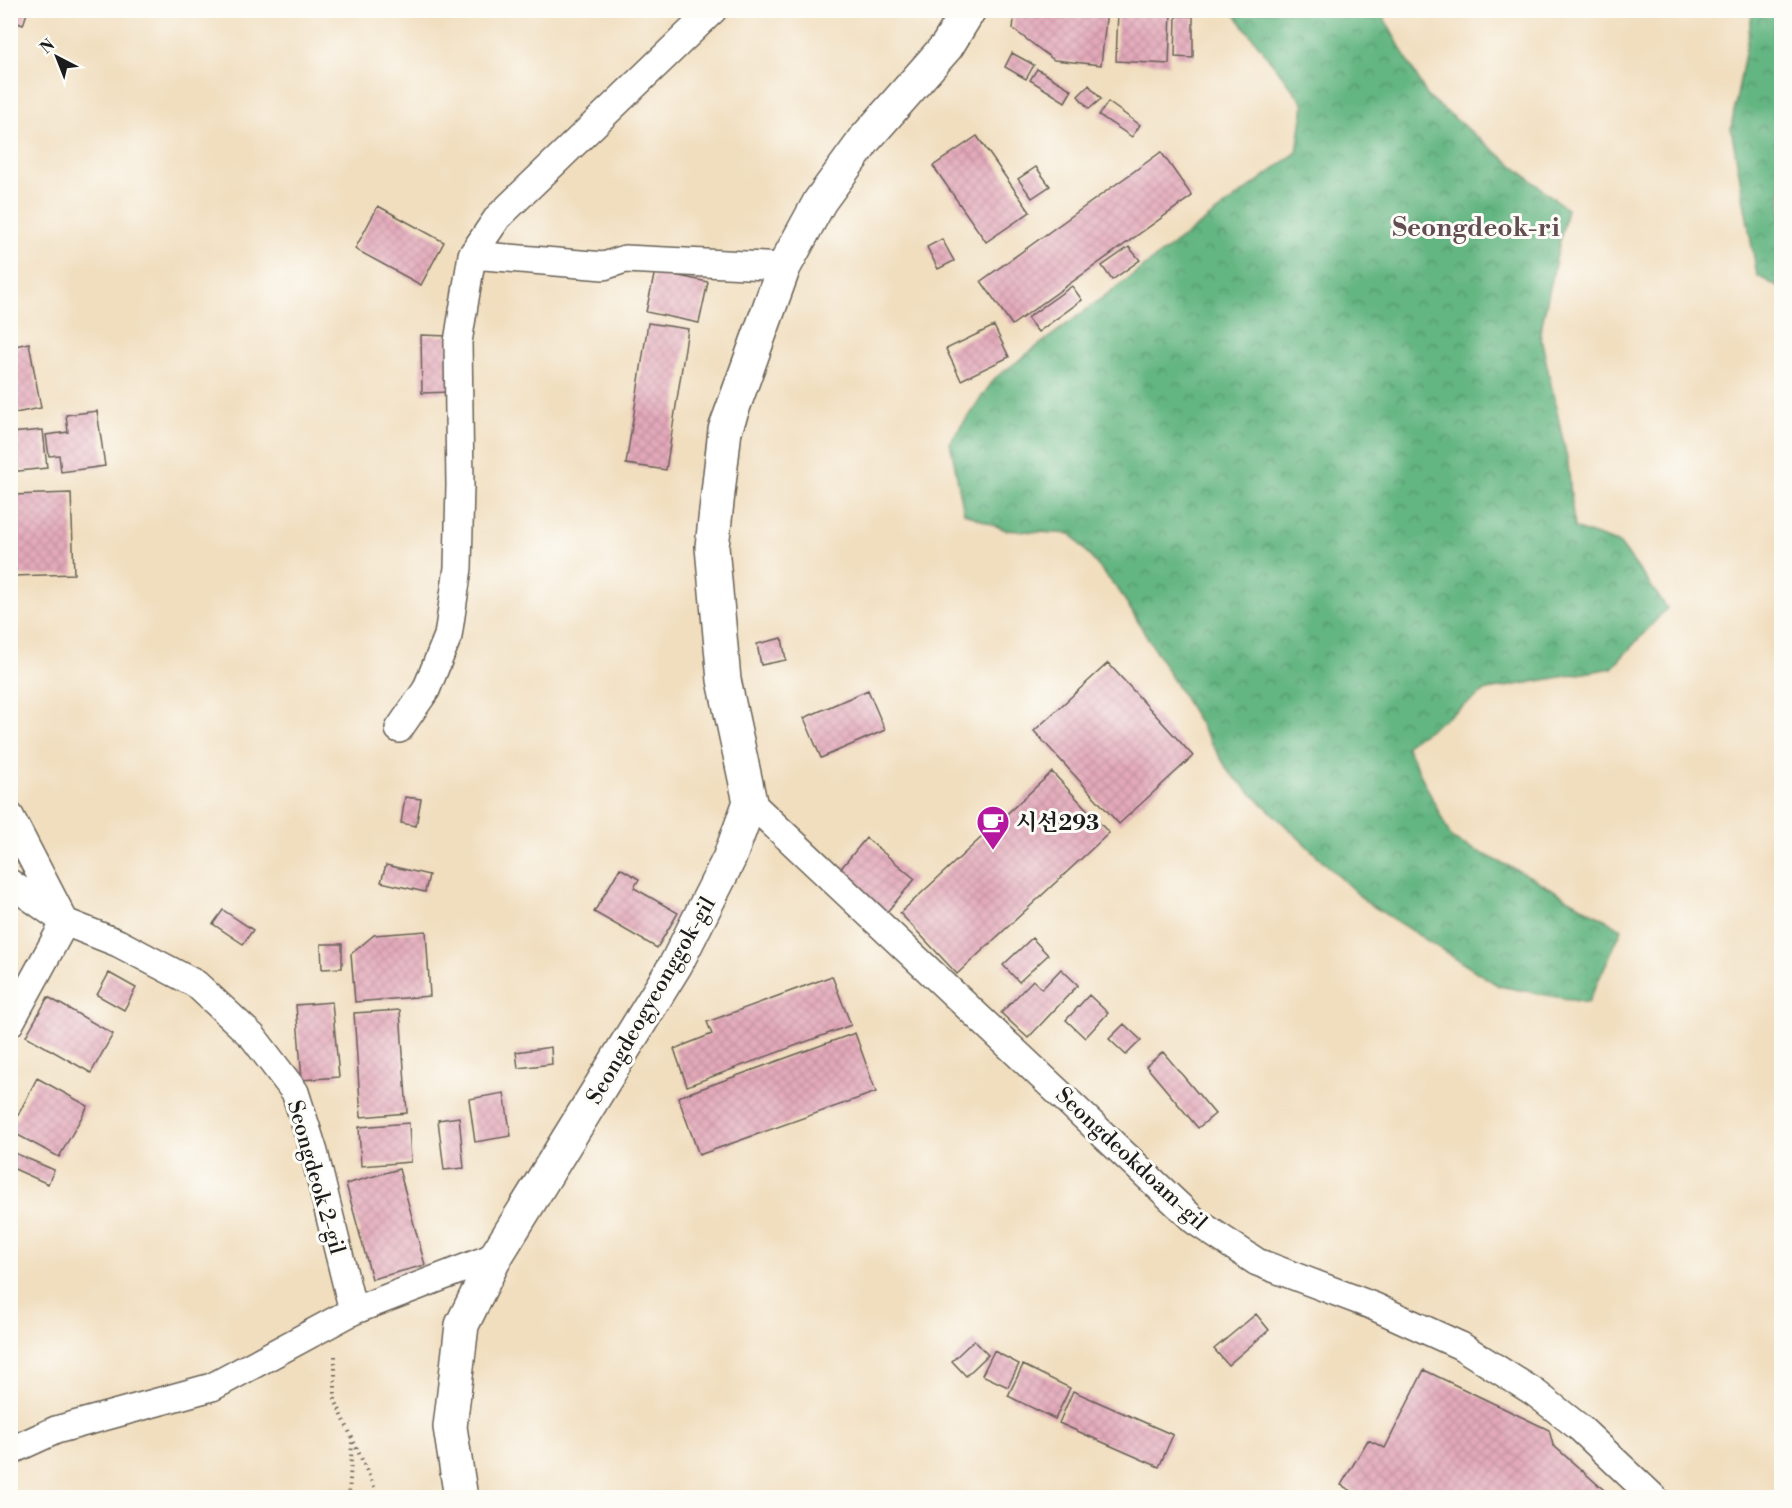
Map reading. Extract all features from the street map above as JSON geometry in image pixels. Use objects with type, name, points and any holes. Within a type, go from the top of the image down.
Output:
[{"type":"main road","points":[[750,802],[724,680],[712,547],[725,430],[784,267],[820,201],[866,138],[947,46],[969,10]]},
{"type":"main road","name":"Seongdeogyeonggok-gil","points":[[461,1497],[450,1427],[462,1325],[496,1256],[676,964],[729,859],[750,802]]},
{"type":"street","points":[[399,729],[426,690],[448,636],[458,568],[460,485],[458,342],[472,255],[498,217],[713,10]]},
{"type":"street","points":[[472,255],[604,266],[626,259],[784,267]]},
{"type":"street","name":"Seongdeokdoam-gil","points":[[750,802],[1195,1221],[1257,1262],[1373,1306],[1461,1346],[1534,1392],[1580,1428],[1654,1497]]},
{"type":"street","points":[[10,816],[65,922],[10,1023]]},
{"type":"street","name":"Seongdeok 2-gil","points":[[10,883],[65,922],[118,943],[196,984],[253,1037],[295,1092],[314,1152],[353,1311]]},
{"type":"street","points":[[10,1451],[56,1430],[212,1387],[353,1311],[496,1256]]},
{"type":"path","points":[[353,1311],[333,1360],[335,1400],[379,1497]]},
{"type":"path","points":[[349,1497],[352,1482],[352,1440]]},
{"type":"green space","points":[[1753,10],[1781,11],[1781,289],[1757,275],[1731,128]]},
{"type":"green space","points":[[1232,11],[1380,11],[1428,97],[1567,209],[1540,333],[1568,463],[1574,528],[1620,544],[1667,608],[1612,668],[1487,690],[1406,745],[1452,839],[1529,876],[1622,929],[1588,1003],[1499,986],[1366,902],[1229,772],[1120,592],[1071,534],[1006,530],[964,513],[950,442],[995,378],[1297,152],[1304,104]]},
{"type":"building","points":[[10,10],[28,10],[23,25],[10,20]]},
{"type":"building","points":[[1015,10],[1107,10],[1101,65],[1054,60],[1013,29]]},
{"type":"building","points":[[1118,11],[1171,12],[1169,64],[1116,61]]},
{"type":"building","points":[[1176,16],[1193,16],[1193,58],[1175,57]]},
{"type":"building","points":[[1012,53],[1034,65],[1026,79],[1005,67]]},
{"type":"building","points":[[1037,69],[1072,90],[1065,102],[1030,80]]},
{"type":"building","points":[[1089,85],[1101,99],[1089,109],[1078,96]]},
{"type":"building","points":[[1108,102],[1140,125],[1132,137],[1099,115]]},
{"type":"building","points":[[977,136],[1030,212],[986,242],[933,166]]},
{"type":"building","points":[[1161,152],[1192,196],[1012,325],[981,281]]},
{"type":"building","points":[[1036,167],[1050,186],[1032,198],[1018,179]]},
{"type":"building","points":[[378,206],[444,242],[421,285],[355,249]]},
{"type":"building","points":[[942,239],[954,261],[938,269],[927,247]]},
{"type":"building","points":[[1129,247],[1140,260],[1112,280],[1102,266]]},
{"type":"building","points":[[655,271],[708,282],[699,323],[646,312]]},
{"type":"building","points":[[1072,286],[1082,300],[1038,332],[1027,318]]},
{"type":"building","points":[[648,323],[688,329],[666,470],[626,464]]},
{"type":"building","points":[[994,326],[1009,357],[961,380],[946,349]]},
{"type":"building","points":[[421,335],[449,336],[450,392],[422,393]]},
{"type":"building","points":[[29,343],[41,408],[10,414],[10,347]]},
{"type":"building","points":[[97,411],[105,466],[61,472],[59,455],[49,456],[46,435],[68,432],[66,415]]},
{"type":"building","points":[[43,430],[47,468],[10,472],[10,433]]},
{"type":"building","points":[[71,493],[74,574],[14,576],[12,495]]},
{"type":"building","points":[[782,638],[786,660],[761,665],[757,644]]},
{"type":"building","points":[[1108,663],[1193,756],[1119,824],[1034,731]]},
{"type":"building","points":[[868,690],[885,730],[821,758],[804,718]]},
{"type":"building","points":[[1052,772],[1109,833],[957,974],[900,913]]},
{"type":"building","points":[[405,797],[421,799],[416,826],[401,823]]},
{"type":"building","points":[[866,838],[915,879],[886,913],[838,872]]},
{"type":"building","points":[[386,865],[429,875],[425,892],[381,882]]},
{"type":"building","points":[[620,868],[639,879],[634,888],[678,913],[657,948],[594,912]]},
{"type":"building","points":[[223,910],[253,930],[243,944],[213,924]]},
{"type":"building","points":[[426,931],[430,996],[355,1002],[351,954],[374,935]]},
{"type":"building","points":[[1032,938],[1048,955],[1019,982],[1003,965]]},
{"type":"building","points":[[321,944],[342,944],[342,968],[322,969]]},
{"type":"building","points":[[1061,969],[1078,985],[1028,1038],[1001,1013],[1033,980],[1042,989]]},
{"type":"building","points":[[109,973],[136,988],[124,1010],[97,995]]},
{"type":"building","points":[[832,976],[851,1025],[687,1086],[674,1049],[712,1034],[707,1022]]},
{"type":"building","points":[[1089,995],[1108,1013],[1085,1038],[1066,1020]]},
{"type":"building","points":[[48,997],[113,1034],[91,1073],[26,1036]]},
{"type":"building","points":[[332,1002],[339,1077],[302,1080],[296,1005]]},
{"type":"building","points":[[400,1010],[407,1113],[361,1117],[354,1013]]},
{"type":"building","points":[[1124,1024],[1141,1040],[1126,1055],[1109,1039]]},
{"type":"building","points":[[855,1033],[876,1092],[699,1155],[678,1097]]},
{"type":"building","points":[[551,1047],[552,1064],[518,1068],[516,1052]]},
{"type":"building","points":[[1163,1052],[1215,1114],[1198,1128],[1146,1066]]},
{"type":"building","points":[[37,1078],[88,1106],[59,1157],[10,1131]]},
{"type":"building","points":[[504,1093],[511,1136],[475,1142],[469,1099]]},
{"type":"building","points":[[459,1117],[464,1168],[444,1170],[438,1120]]},
{"type":"building","points":[[409,1123],[411,1162],[361,1166],[359,1127]]},
{"type":"building","points":[[10,1151],[54,1170],[48,1184],[10,1167]]},
{"type":"building","points":[[399,1169],[425,1265],[372,1279],[346,1184]]},
{"type":"building","points":[[1256,1314],[1269,1330],[1228,1365],[1214,1349]]},
{"type":"building","points":[[974,1340],[988,1355],[966,1376],[952,1361]]},
{"type":"building","points":[[994,1351],[1019,1364],[1008,1387],[982,1375]]},
{"type":"building","points":[[1023,1365],[1070,1388],[1055,1419],[1008,1396]]},
{"type":"building","points":[[1424,1370],[1549,1430],[1553,1445],[1613,1498],[1364,1498],[1341,1485],[1368,1440],[1385,1448]]},
{"type":"building","points":[[1073,1391],[1173,1435],[1159,1467],[1059,1423]]},
{"type":"place","name":"시선293","points":[[993,851]]},
{"type":"district","name":"Seongdeok-ri","points":[[1476,227]]}]
